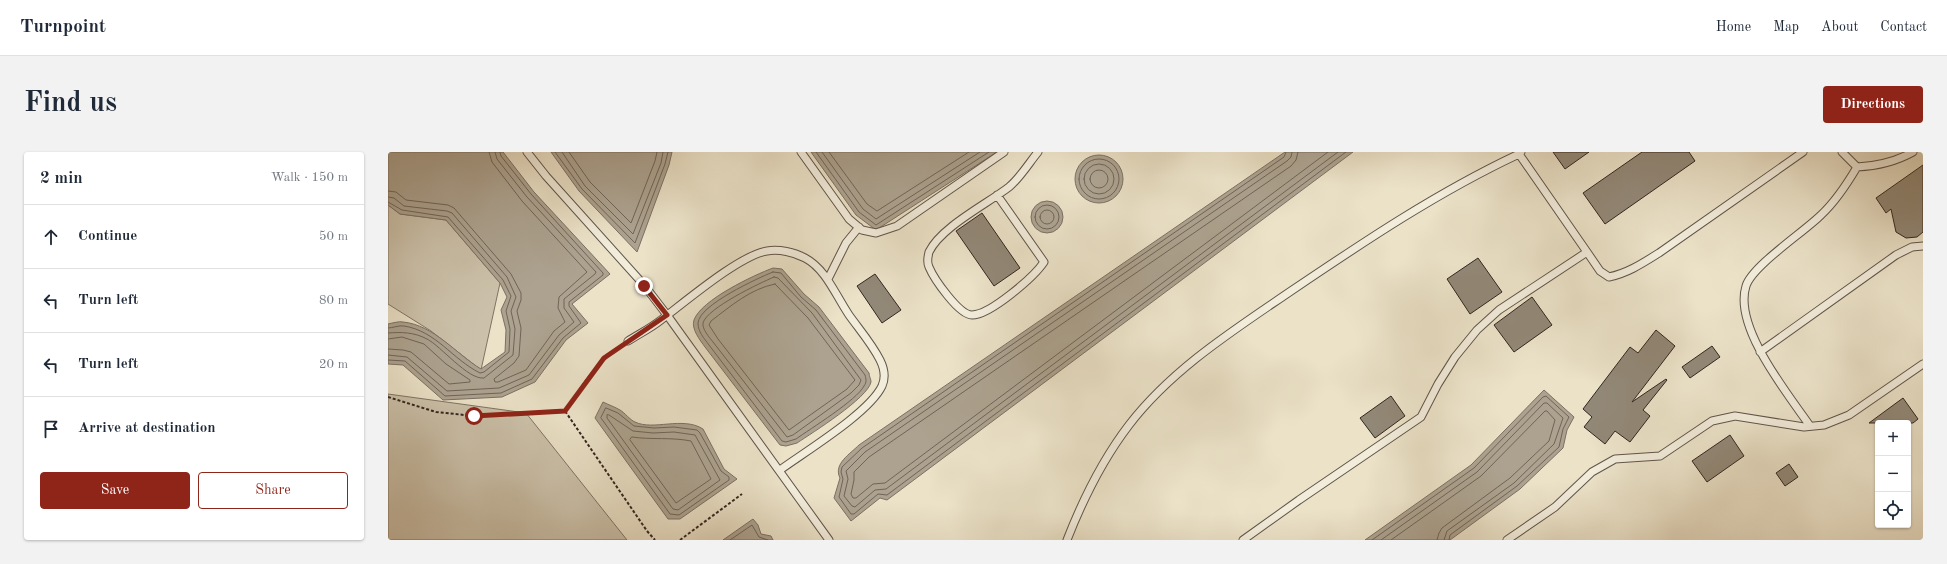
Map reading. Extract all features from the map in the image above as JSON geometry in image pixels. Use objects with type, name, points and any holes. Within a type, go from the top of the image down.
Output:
[{"type":"lane","points":[[527,152],[546,176],[644,286],[667,315],[829,540]]},
{"type":"lane","points":[[802,152],[849,219],[862,230],[876,234],[897,226],[1004,152]]},
{"type":"lane","points":[[997,195],[1044,262],[1024,284],[1000,302],[978,315],[970,315],[962,312],[955,305],[928,266],[929,253],[939,239],[997,195],[1010,186],[1038,152]]},
{"type":"lane","points":[[1067,540],[1078,513],[1112,450],[1130,424],[1175,376],[1231,333],[1360,245],[1464,181],[1520,153],[1600,271],[1609,277],[1623,274],[1659,253],[1803,152]]},
{"type":"lane","points":[[1842,152],[1857,167],[1876,166],[1902,158],[1913,152]]},
{"type":"lane","points":[[1810,426],[1780,384],[1760,352],[1745,317],[1744,299],[1746,285],[1756,271],[1822,215],[1846,186],[1857,167]]},
{"type":"lane","points":[[828,279],[846,243],[859,227]]},
{"type":"lane","points":[[1760,352],[1896,255],[1912,247],[1923,246]]},
{"type":"lane","points":[[628,341],[667,315],[724,273],[751,256],[766,251],[783,251],[806,258],[828,279],[845,309],[880,359],[885,373],[882,385],[873,399],[857,414],[780,470]]},
{"type":"lane","points":[[1243,540],[1421,417],[1438,384],[1455,358],[1477,330],[1499,310],[1587,252]]},
{"type":"lane","points":[[1507,540],[1555,507],[1600,467],[1615,459],[1660,456],[1712,421],[1735,416],[1810,426],[1824,425],[1849,415],[1923,364]]},
{"type":"path","points":[[565,411],[597,365],[604,358],[628,341]]},
{"type":"path","points":[[388,397],[436,412],[474,416],[565,411]]},
{"type":"path","points":[[565,411],[647,531],[655,540]]},
{"type":"path","points":[[680,540],[742,494]]},
{"type":"shaded area","points":[[388,205],[400,214],[446,220],[500,283],[481,370],[431,331],[388,304]]},
{"type":"shaded area","points":[[388,394],[526,413],[627,540],[388,540]]},
{"type":"water","points":[[388,152],[503,152],[534,192],[610,274],[572,304],[588,323],[566,340],[535,382],[502,397],[443,400],[403,365],[388,364],[388,324],[401,322],[414,324],[425,328],[481,369],[505,352],[506,330],[501,310],[507,297],[500,283],[446,220],[400,214],[388,205]]},
{"type":"water","points":[[551,152],[672,152],[669,165],[637,252],[579,191]]},
{"type":"water","points":[[811,152],[997,152],[876,230],[856,215]]},
{"type":"water","points":[[1285,152],[1353,152],[887,500],[880,498],[851,521],[834,498],[840,478],[838,473],[839,468],[847,456],[859,445]]},
{"type":"water","points":[[1094,155],[1104,155],[1113,159],[1119,165],[1122,170],[1122,188],[1113,199],[1104,203],[1094,203],[1085,199],[1079,193],[1075,184],[1075,174],[1079,165],[1085,159]]},
{"type":"water","points":[[1044,201],[1050,201],[1059,205],[1063,217],[1059,229],[1050,233],[1044,233],[1035,229],[1031,220],[1031,214],[1035,205]]},
{"type":"water","points":[[773,268],[782,269],[804,294],[819,307],[869,373],[871,382],[868,389],[850,406],[797,443],[786,446],[780,445],[705,347],[696,334],[693,323],[699,312],[717,297],[742,282]]},
{"type":"water","points":[[1544,390],[1574,417],[1567,430],[1563,448],[1520,489],[1450,540],[1365,540],[1471,465]]},
{"type":"water","points":[[603,402],[620,410],[633,421],[642,424],[650,425],[677,423],[695,425],[703,429],[724,469],[737,479],[680,519],[668,519],[595,418]]},
{"type":"water","points":[[753,519],[758,525],[761,534],[771,536],[773,540],[723,540]]},
{"type":"building","points":[[1553,152],[1589,152],[1565,169]]},
{"type":"building","points":[[1642,152],[1689,152],[1695,161],[1605,224],[1583,193]]},
{"type":"building","points":[[1923,165],[1923,232],[1917,237],[1906,238],[1896,232],[1891,209],[1886,213],[1876,198]]},
{"type":"building","points":[[982,213],[1020,268],[994,286],[956,231]]},
{"type":"building","points":[[1478,258],[1502,292],[1470,314],[1447,279]]},
{"type":"building","points":[[875,274],[901,310],[882,323],[857,286]]},
{"type":"building","points":[[1532,297],[1552,325],[1514,352],[1494,325]]},
{"type":"building","points":[[1656,330],[1675,346],[1632,402],[1666,379],[1667,380],[1643,410],[1650,416],[1630,442],[1615,431],[1605,444],[1584,427],[1592,417],[1583,409],[1630,347],[1638,353]]},
{"type":"building","points":[[1712,346],[1720,357],[1690,378],[1682,367]]},
{"type":"building","points":[[1391,396],[1405,416],[1375,438],[1360,418]]},
{"type":"building","points":[[1903,398],[1918,419],[1913,423],[1911,423],[1911,420],[1875,420],[1875,423],[1869,423]]},
{"type":"building","points":[[1730,435],[1744,456],[1707,482],[1692,461]]},
{"type":"building","points":[[1789,464],[1798,477],[1785,486],[1776,473]]},
{"type":"route","points":[[474,416],[565,411],[597,365],[604,358],[667,315],[644,286]]}]
